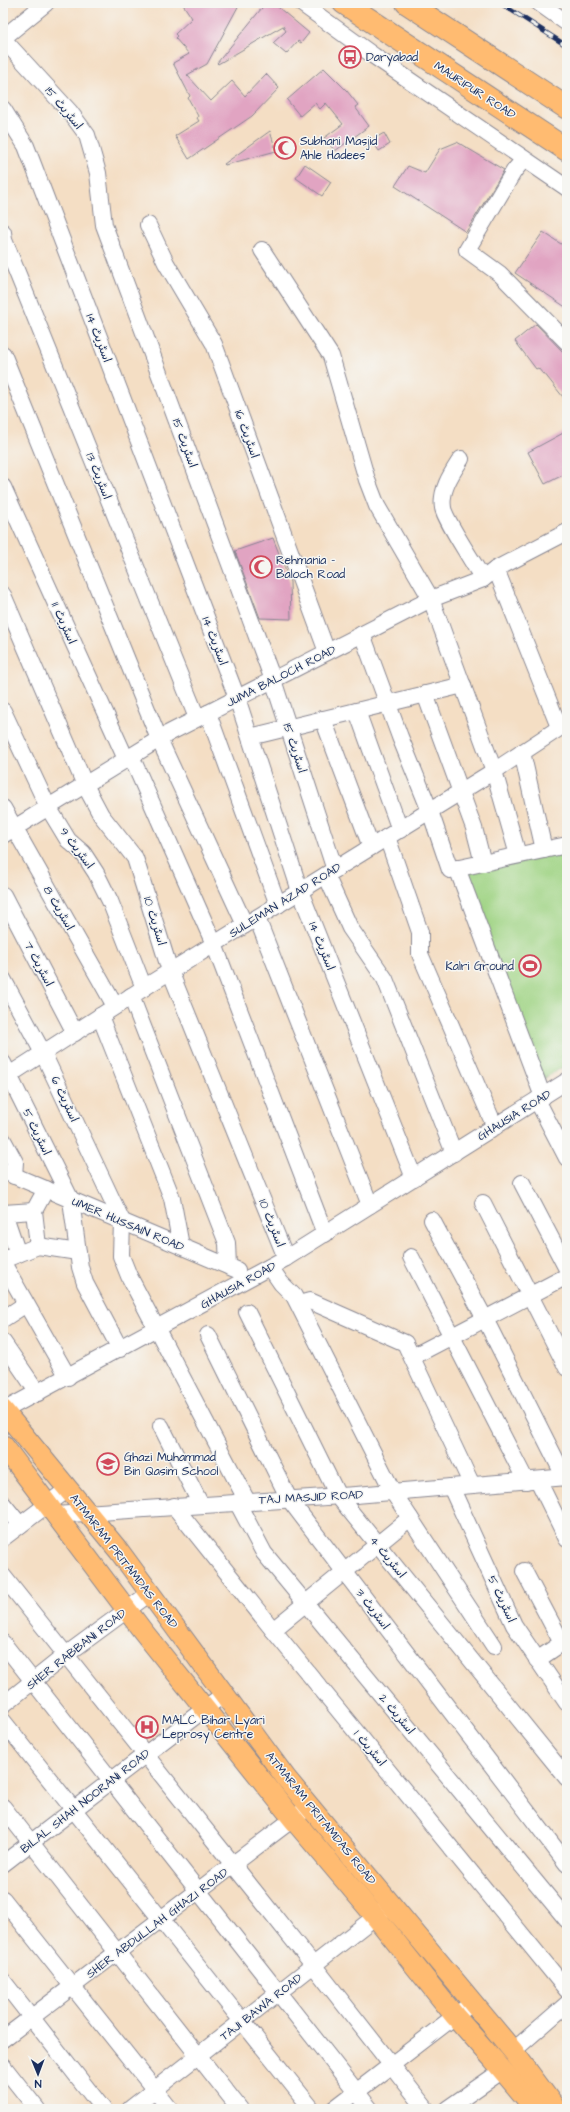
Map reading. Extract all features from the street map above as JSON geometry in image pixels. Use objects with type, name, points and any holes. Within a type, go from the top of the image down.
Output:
[{"type":"highway","name":"MAURIPUR ROAD","points":[[344,3],[567,150]]},
{"type":"highway","points":[[407,3],[567,108]]},
{"type":"main road","name":"ATMARAM PRITAMDAS ROAD","points":[[3,1411],[87,1512],[150,1593],[286,1778],[513,2051],[556,2109]]},
{"type":"main road","name":"ATMARAM PRITAMDAS ROAD","points":[[3,1445],[126,1610],[204,1708],[455,2016],[535,2109]]},
{"type":"street","points":[[301,3],[374,56],[567,188]]},
{"type":"street","points":[[539,3],[567,23]]},
{"type":"street","points":[[3,38],[38,5]]},
{"type":"street","name":"اسٹریٹ 15","points":[[3,38],[70,112],[87,136],[98,173],[104,225],[273,680],[330,872],[350,928],[385,979],[454,1153]]},
{"type":"street","name":"اسٹریٹ 14","points":[[3,109],[26,146],[237,698],[300,891],[414,1178]]},
{"type":"street","points":[[524,159],[514,171],[467,250],[500,274],[567,342]]},
{"type":"street","name":"اسٹریٹ 16","points":[[148,225],[166,263],[214,344],[327,652]]},
{"type":"street","name":"اسٹریٹ 13","points":[[3,232],[4,240],[203,716],[278,905]]},
{"type":"street","points":[[262,250],[331,356],[367,480],[377,506],[431,599],[494,771],[518,855]]},
{"type":"street","points":[[3,354],[159,739],[251,921],[370,1205]]},
{"type":"street","points":[[461,459],[450,477],[444,494],[443,509],[483,578]]},
{"type":"street","name":"اسٹریٹ 11","points":[[3,487],[214,944],[325,1234]]},
{"type":"street","name":"JUMA BALOCH ROAD","points":[[8,832],[159,739],[431,599],[483,578],[496,569],[567,532]]},
{"type":"street","points":[[496,569],[563,725]]},
{"type":"street","name":"اسٹریٹ 10","points":[[3,595],[85,785],[101,815],[135,858],[170,971],[286,1258]]},
{"type":"street","points":[[362,634],[387,704],[430,811],[450,870],[567,845]]},
{"type":"street","points":[[250,737],[463,685]]},
{"type":"street","points":[[425,694],[460,792],[483,863]]},
{"type":"street","points":[[357,711],[394,833],[420,932],[420,954],[495,1127]]},
{"type":"street","name":"اسٹریٹ 9","points":[[3,712],[48,807],[68,840],[83,853],[96,873],[110,901],[138,992],[228,1243],[228,1266]]},
{"type":"street","points":[[323,719],[371,847]]},
{"type":"street","name":"SULEMAN AZAD ROAD","points":[[5,1072],[44,1053],[170,971],[494,771],[563,725]]},
{"type":"street","points":[[522,752],[544,850]]},
{"type":"street","name":"اسٹریٹ 8","points":[[3,808],[8,832],[115,1006]]},
{"type":"street","points":[[457,868],[540,1099],[567,1158]]},
{"type":"street","name":"اسٹریٹ 7","points":[[3,895],[75,1033]]},
{"type":"street","name":"اسٹریٹ 6","points":[[3,979],[44,1053],[122,1221]]},
{"type":"street","points":[[100,1016],[172,1198],[180,1234],[181,1246]]},
{"type":"street","name":"اسٹریٹ 5","points":[[5,1072],[71,1200],[78,1252],[85,1283],[120,1349]]},
{"type":"street","name":"GHAUSIA ROAD","points":[[3,1411],[286,1258],[567,1082]]},
{"type":"street","points":[[3,1140],[15,1162],[9,1174]]},
{"type":"street","name":"UMER HUSSAIN ROAD","points":[[9,1174],[253,1276]]},
{"type":"street","points":[[522,1183],[567,1269]]},
{"type":"street","points":[[38,1246],[34,1211],[46,1189]]},
{"type":"street","points":[[483,1203],[567,1368]]},
{"type":"street","points":[[18,1254],[4,1213],[34,1211]]},
{"type":"street","points":[[432,1220],[485,1319],[566,1477]]},
{"type":"street","name":"اسٹریٹ 2","points":[[122,1221],[121,1256],[129,1276],[157,1328],[242,1502],[264,1552],[567,1920]]},
{"type":"street","points":[[68,1377],[3,1261],[38,1246],[78,1252]]},
{"type":"street","points":[[411,1257],[452,1336],[532,1480],[567,1539]]},
{"type":"street","points":[[270,1267],[280,1283],[294,1296],[393,1492],[494,1646]]},
{"type":"street","points":[[412,1357],[567,1276]]},
{"type":"street","points":[[298,1304],[310,1301],[405,1343],[472,1485]]},
{"type":"street","points":[[3,1319],[26,1304]]},
{"type":"street","name":"اسٹریٹ 4","points":[[247,1312],[338,1496],[567,1778]]},
{"type":"street","name":"اسٹریٹ 3","points":[[208,1335],[289,1499],[567,1864]]},
{"type":"street","points":[[3,1342],[38,1393]]},
{"type":"street","points":[[161,1426],[201,1505]]},
{"type":"street","name":"TAJ MASJID ROAD","points":[[51,1510],[87,1512],[201,1505],[393,1492],[566,1477]]},
{"type":"street","name":"اسٹریٹ 5","points":[[451,1487],[514,1626],[567,1703]]},
{"type":"street","points":[[3,1538],[20,1525],[51,1510],[68,1489]]},
{"type":"street","points":[[3,1504],[20,1525]]},
{"type":"street","name":"اسٹریٹ 1","points":[[174,1506],[273,1630],[567,1990]]},
{"type":"street","points":[[273,1630],[345,1572],[377,1543],[410,1518]]},
{"type":"street","points":[[524,1571],[562,1643],[537,1660]]},
{"type":"street","points":[[3,1576],[234,1864],[426,2109]]},
{"type":"street","name":"SHER RABBANI ROAD","points":[[3,1705],[67,1654],[150,1593]]},
{"type":"street","points":[[3,1643],[370,2109]]},
{"type":"street","name":"BILAL SHAH NOORANI ROAD","points":[[3,1864],[224,1694]]},
{"type":"street","points":[[3,1721],[312,2109]]},
{"type":"street","name":"SHER ABDULLAH GHAZI ROAD","points":[[3,2039],[310,1806]]},
{"type":"street","points":[[3,1807],[240,2109]]},
{"type":"street","points":[[3,1899],[170,2109]]},
{"type":"street","name":"TAJI BAWA ROAD","points":[[130,2109],[391,1904]]},
{"type":"street","points":[[3,1981],[103,2109]]},
{"type":"street","points":[[334,2109],[392,2066],[472,2003]]},
{"type":"street","points":[[513,2051],[567,2004]]},
{"type":"street","points":[[3,2066],[37,2109]]},
{"type":"street","points":[[447,2109],[503,2070]]},
{"type":"green space","name":"Kalri Ground","points":[[567,845],[567,1064],[537,1083],[456,869]]},
{"type":"building","points":[[182,3],[240,3],[207,64],[187,75],[211,101],[232,81],[245,96],[266,74],[279,88],[252,116],[189,159],[175,136],[199,121],[197,118],[198,116],[188,98],[190,96],[173,63],[189,54],[175,38],[177,36],[175,34],[192,18]]},
{"type":"building","points":[[266,3],[273,3],[309,33],[301,43],[298,41],[286,54],[273,43],[286,31],[283,26],[218,64],[217,63]]},
{"type":"building","points":[[324,68],[347,91],[358,105],[355,107],[369,126],[335,151],[324,138],[343,124],[326,103],[320,109],[315,103],[300,116],[287,100]]},
{"type":"building","points":[[270,131],[276,151],[225,165],[224,164]]},
{"type":"building","points":[[384,133],[390,144],[379,151],[372,140]]},
{"type":"building","points":[[457,142],[504,170],[466,232],[395,186],[408,166],[425,173],[440,149]]},
{"type":"building","points":[[305,164],[331,182],[322,196],[296,178]]},
{"type":"building","points":[[543,232],[567,248],[567,308],[515,273]]},
{"type":"building","points":[[536,324],[567,356],[567,402],[544,373],[543,374],[538,368],[536,369],[515,341]]},
{"type":"building","points":[[567,431],[567,473],[545,484],[528,452]]},
{"type":"building","name":"Rehmania - Baloch Road","points":[[273,538],[290,582],[291,619],[260,618],[235,551]]},
{"type":"railway","points":[[500,3],[567,46]]},
{"type":"place","name":"Daryabad","points":[[350,57]]},
{"type":"place","name":"Subhani Masjid Ahle Hadees","points":[[285,148]]},
{"type":"place","name":"Rehmania - Baloch Road","points":[[261,567]]},
{"type":"place","name":"Kalri Ground","points":[[530,966]]},
{"type":"place","name":"Ghazi Muhammad Bin Qasim School","points":[[108,1464]]},
{"type":"place","name":"MALC Bihar Lyari Leprosy Centre","points":[[147,1727]]}]
